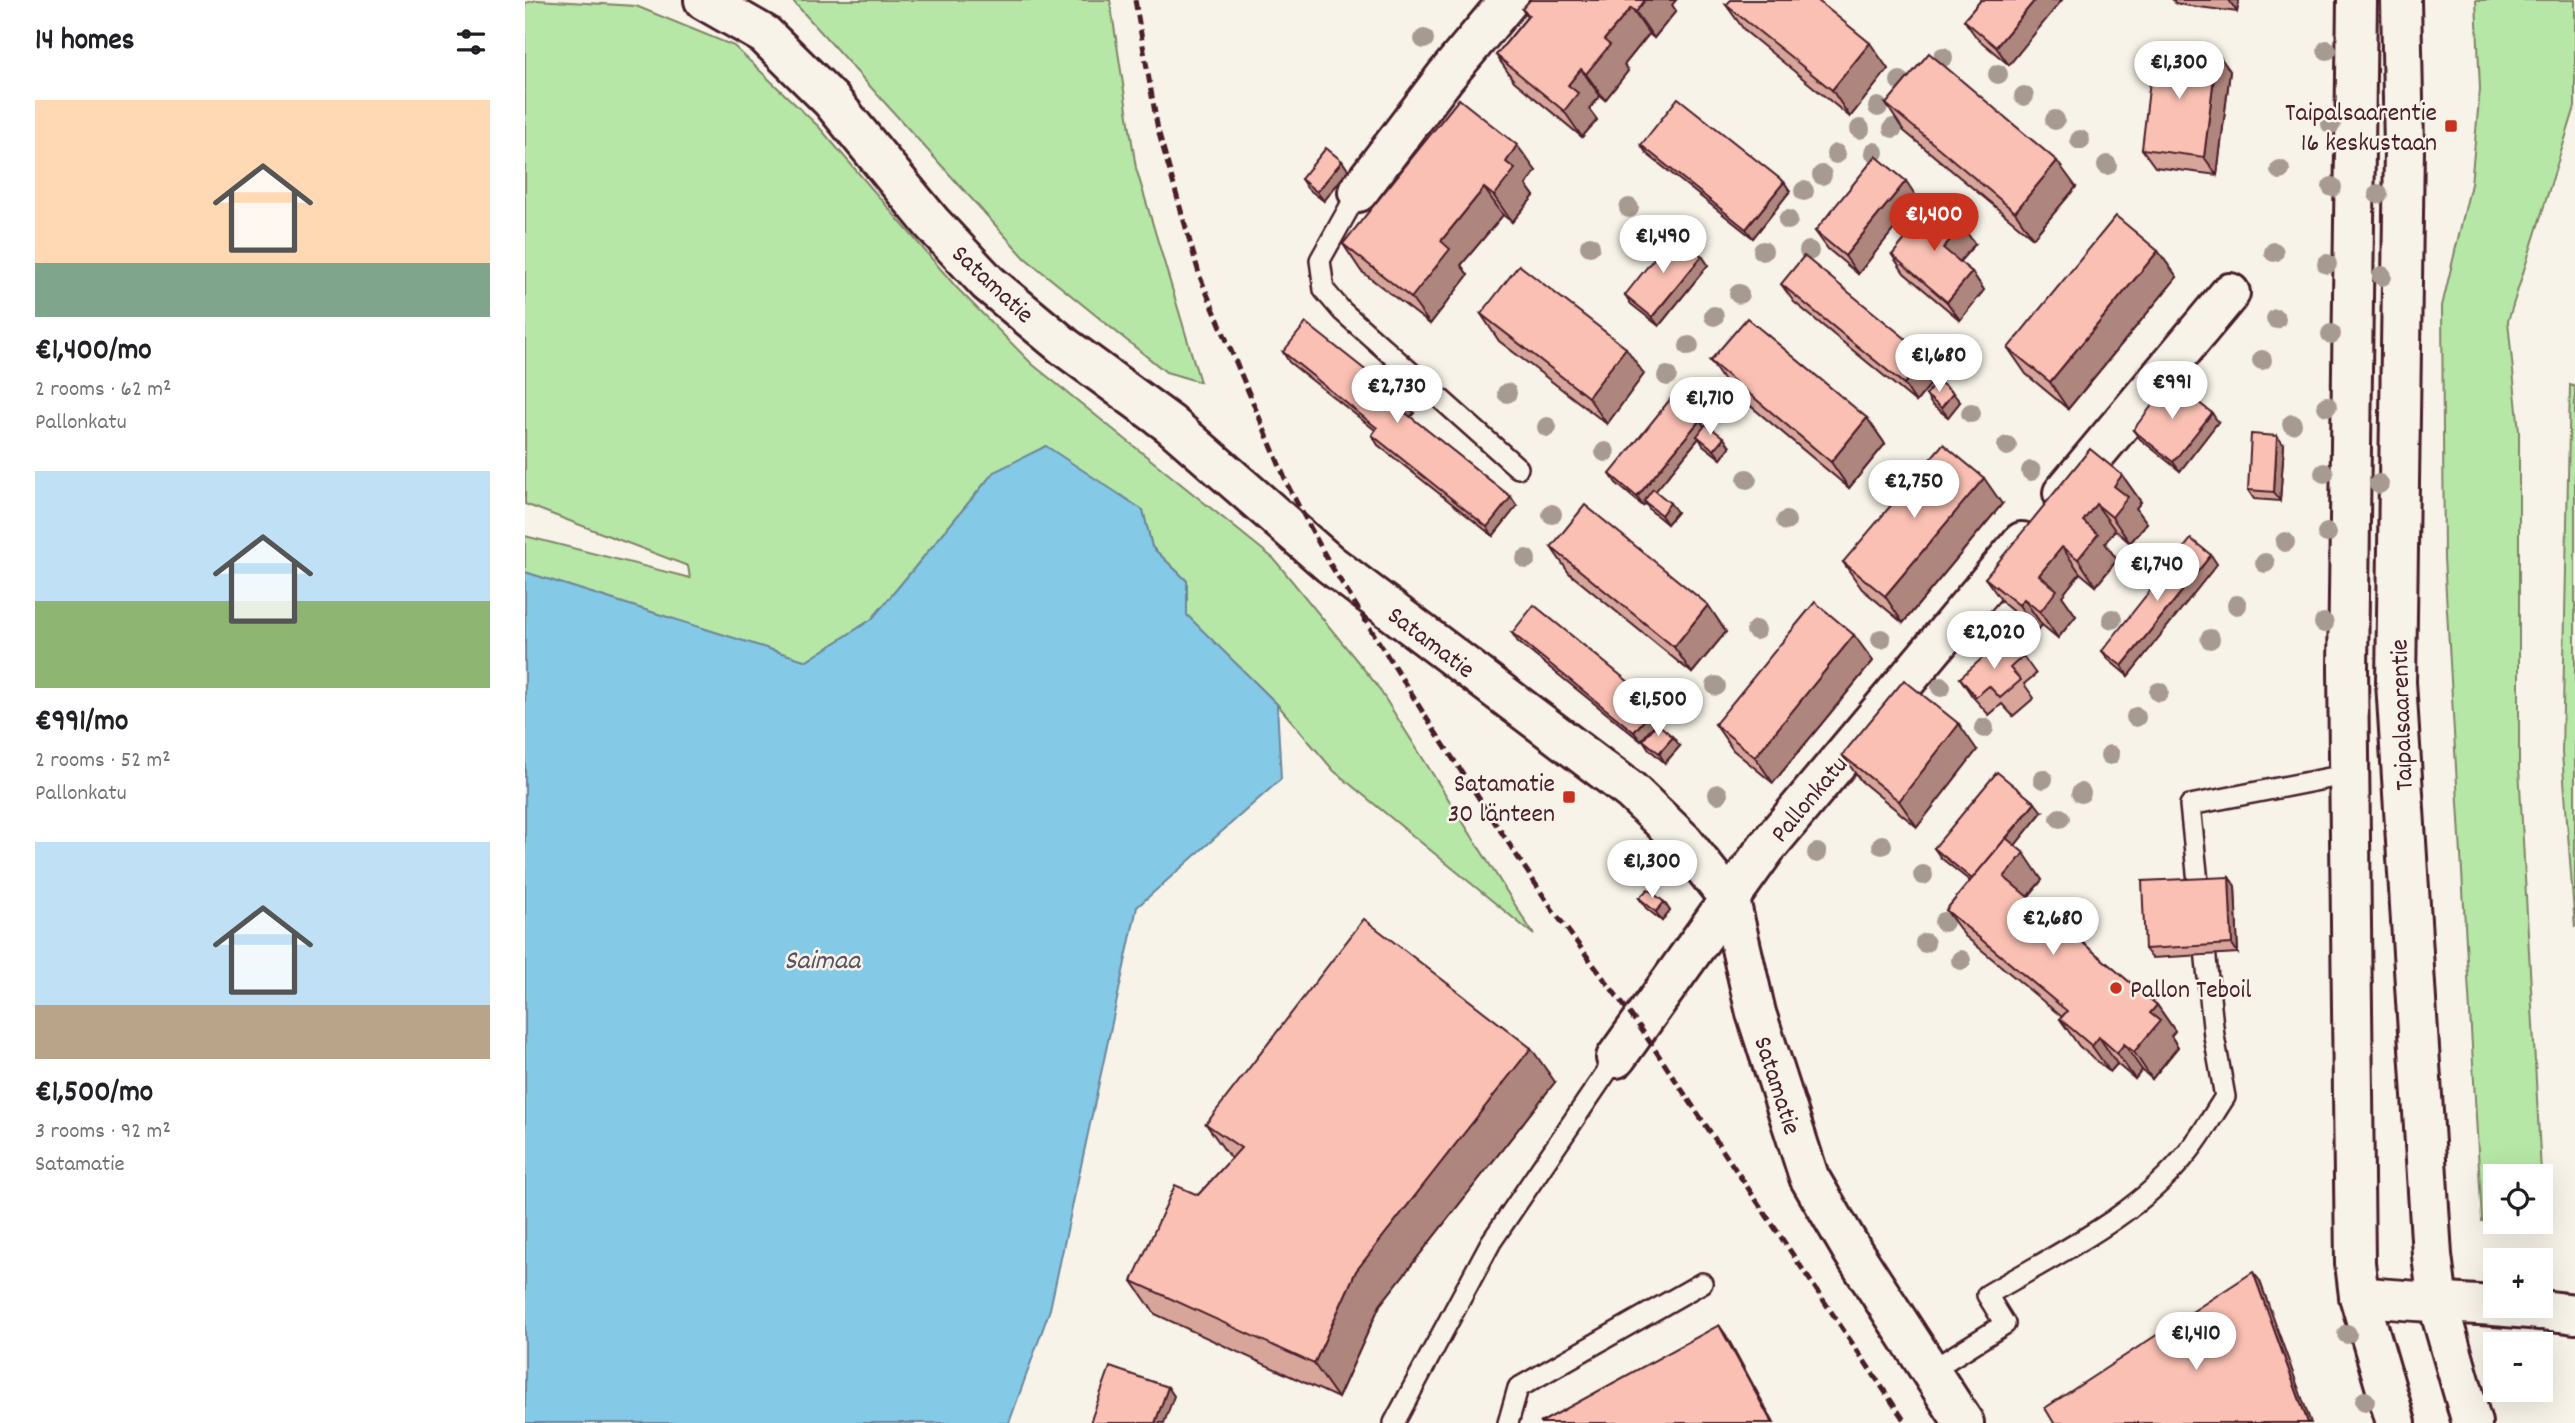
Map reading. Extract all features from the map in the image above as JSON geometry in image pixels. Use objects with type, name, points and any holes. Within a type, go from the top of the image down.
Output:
[{"type":"street","name":"Satamatie","points":[[704,0],[765,36],[831,100],[931,222],[988,283],[1065,347],[1170,424],[1330,564],[1631,791],[1683,841],[1730,900],[1756,1013],[1809,1177],[1964,1423]]},
{"type":"street","points":[[1358,192],[1445,77],[1509,0]]},
{"type":"street","name":"Taipalsaarentie","points":[[2357,0],[2348,669],[2355,1263],[2359,1296],[2396,1423]]},
{"type":"street","name":"Taipalsaarentie","points":[[2401,0],[2404,148],[2396,682],[2429,1218],[2438,1304],[2472,1423]]},
{"type":"street","name":"Pallonkatu","points":[[1616,1058],[1766,848],[2230,293]]},
{"type":"street","points":[[2359,1296],[2438,1304],[2515,1306],[2575,1314]]},
{"type":"lane","points":[[1358,192],[1319,260],[1324,290],[1342,311],[1518,468]]},
{"type":"lane","points":[[1930,1371],[2005,1324],[1987,1295],[2115,1220],[2147,1194],[2189,1152],[2225,1097],[2213,1028],[2190,806],[2350,774]]},
{"type":"lane","points":[[1394,1423],[1491,1242],[1616,1058]]},
{"type":"lane","points":[[1508,1423],[1518,1388],[1702,1283]]},
{"type":"green space","points":[[537,0],[636,6],[734,46],[819,127],[956,287],[1032,364],[1274,559],[1376,684],[1534,935],[1334,771],[1277,704],[1186,615],[1187,581],[1152,547],[1143,510],[994,472],[872,619],[807,661],[525,572],[525,536],[690,578],[688,566],[525,504],[525,3]]},
{"type":"green space","points":[[792,0],[1110,0],[1136,168],[1200,382],[1166,372],[1025,258]]},
{"type":"green space","points":[[2476,0],[2575,0],[2575,107],[2508,321],[2519,431],[2519,767],[2541,1164],[2483,1164],[2483,1221],[2444,558],[2442,306],[2471,184],[2480,89]]},
{"type":"green space","points":[[2570,385],[2575,387],[2575,928],[2562,753]]},
{"type":"water","name":"Saimaa","points":[[1046,446],[1143,510],[1152,547],[1187,581],[1187,615],[1277,704],[1281,779],[1137,907],[1050,1309],[1009,1423],[525,1423],[525,572],[807,661],[872,619],[994,472]]},
{"type":"building","points":[[1530,0],[1645,0],[1636,12],[1631,8],[1604,40],[1610,45],[1586,74],[1581,69],[1568,85],[1578,93],[1564,111],[1496,55],[1529,15],[1522,9]]},
{"type":"building","points":[[1731,0],[1817,0],[1870,43],[1832,90],[1726,5]]},
{"type":"building","points":[[1981,0],[2035,0],[1996,47],[1964,20]]},
{"type":"building","points":[[2154,46],[2217,53],[2204,157],[2142,149]]},
{"type":"building","points":[[1929,53],[2057,161],[2015,212],[1886,104]]},
{"type":"building","points":[[1678,98],[1784,182],[1746,229],[1641,145]]},
{"type":"building","points":[[1459,99],[1517,145],[1506,162],[1515,169],[1494,196],[1484,188],[1441,241],[1450,249],[1411,298],[1343,244]]},
{"type":"building","points":[[1326,148],[1342,161],[1317,192],[1301,179]]},
{"type":"building","points":[[1876,156],[1906,181],[1845,256],[1815,231]]},
{"type":"building","points":[[1935,203],[1962,226],[1943,248],[1972,272],[1947,302],[1892,255]]},
{"type":"building","points":[[2116,216],[2158,251],[2050,382],[2008,348]]},
{"type":"building","points":[[1674,233],[1702,256],[1652,317],[1625,295]]},
{"type":"building","points":[[1804,256],[1927,356],[1904,384],[1781,284]]},
{"type":"building","points":[[1519,265],[1626,348],[1588,397],[1481,314]]},
{"type":"building","points":[[1747,318],[1867,418],[1831,462],[1710,361]]},
{"type":"building","points":[[1306,323],[1407,403],[1402,410],[1511,497],[1487,527],[1372,435],[1377,428],[1283,352]]},
{"type":"building","points":[[1937,380],[1953,393],[1941,408],[1926,395]]},
{"type":"building","points":[[2171,381],[2212,413],[2173,462],[2133,430]]},
{"type":"building","points":[[1672,397],[1700,420],[1637,497],[1610,474]]},
{"type":"building","points":[[1706,424],[1724,438],[1714,450],[1697,436]]},
{"type":"building","points":[[2251,434],[2277,436],[2274,492],[2248,490]]},
{"type":"building","points":[[1943,444],[1984,478],[1885,596],[1843,562]]},
{"type":"building","points":[[2090,449],[2122,475],[2114,486],[2128,497],[2112,517],[2096,504],[2083,521],[2098,534],[2078,559],[2062,547],[2039,575],[2057,590],[2040,612],[2024,599],[2019,605],[1985,578]]},
{"type":"building","points":[[1653,489],[1670,503],[1661,515],[1644,501]]},
{"type":"building","points":[[1585,505],[1708,605],[1674,647],[1551,547]]},
{"type":"building","points":[[2191,539],[2211,555],[2122,666],[2102,651]]},
{"type":"building","points":[[1815,602],[1854,635],[1755,757],[1715,724]]},
{"type":"building","points":[[1534,605],[1657,705],[1634,732],[1512,633]]},
{"type":"building","points":[[2006,637],[2023,656],[2010,668],[2021,680],[2000,698],[1989,686],[1976,697],[1960,678]]},
{"type":"building","points":[[1904,680],[1959,724],[1899,801],[1842,755]]},
{"type":"building","points":[[1657,723],[1673,737],[1659,753],[1643,740]]},
{"type":"building","points":[[1997,772],[2035,803],[1972,879],[1934,848]]},
{"type":"building","points":[[2006,838],[2024,853],[2004,877],[2157,1005],[2150,1013],[2160,1021],[2134,1052],[2124,1044],[2117,1053],[2099,1037],[2092,1046],[2060,1019],[2067,1011],[1946,910]]},
{"type":"building","points":[[2229,877],[2232,944],[2145,949],[2142,881]]},
{"type":"building","points":[[1648,889],[1664,902],[1656,912],[1639,898]]},
{"type":"building","points":[[1364,919],[1531,1048],[1356,1271],[1314,1364],[1132,1281],[1175,1185],[1198,1195],[1241,1148],[1206,1124]]},
{"type":"building","points":[[2253,1272],[2308,1423],[2054,1423],[2045,1408]]},
{"type":"building","points":[[1719,1325],[1772,1423],[1540,1423]]},
{"type":"building","points":[[1110,1367],[1168,1387],[1155,1423],[1090,1423]]},
{"type":"railway","points":[[1135,0],[1158,130],[1200,277],[1289,488],[1330,564],[1434,730],[1552,909],[1639,1026],[1906,1423]]},
{"type":"place","name":"Taipalsaarentie 16 keskustaan","points":[[2451,126]]},
{"type":"place","name":"Satamatie 30 länteen","points":[[1569,797]]},
{"type":"place","name":"Pallon Teboil","points":[[2116,988]]}]
